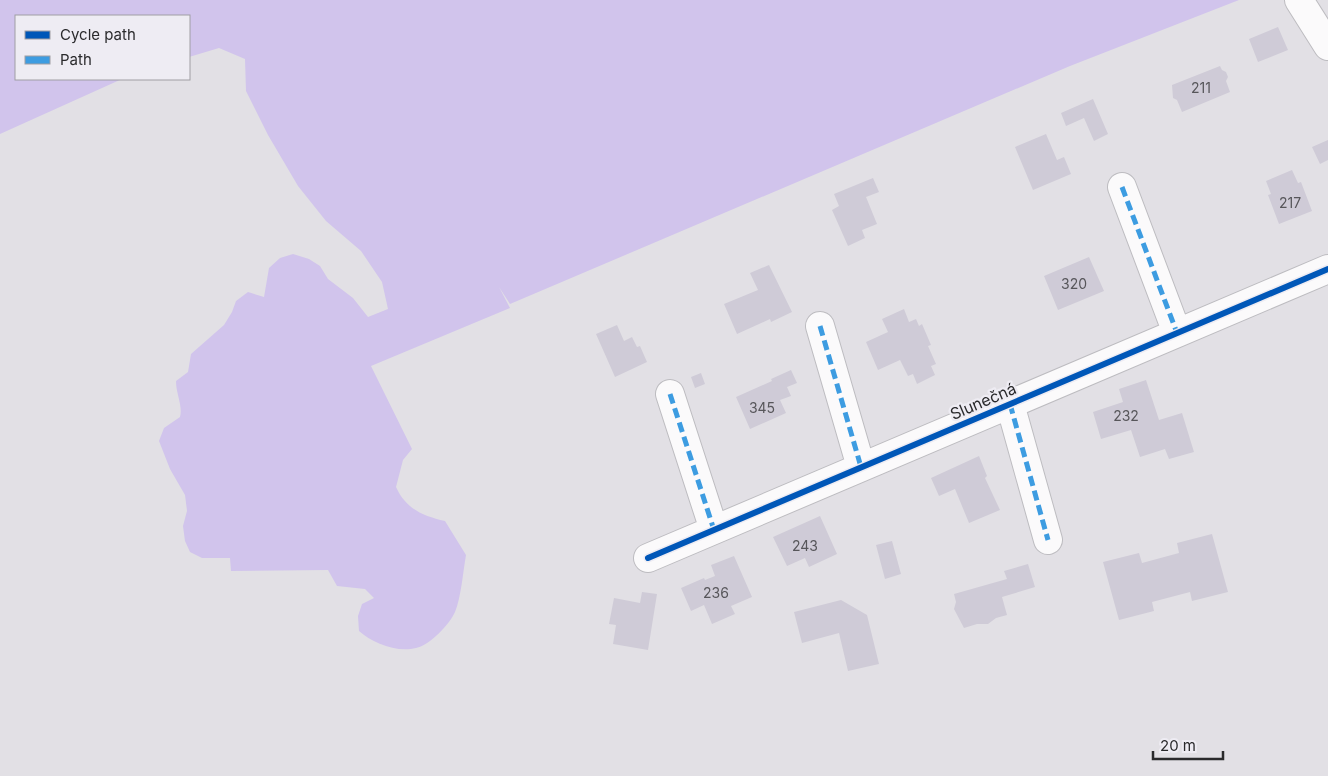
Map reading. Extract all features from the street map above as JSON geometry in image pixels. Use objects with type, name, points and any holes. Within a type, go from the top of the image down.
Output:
[{"type":"street","points":[[1299,0],[1328,46]]},
{"type":"street","points":[[1122,186],[1176,333]]},
{"type":"street","name":"Slunečná","points":[[648,558],[1328,268]]},
{"type":"street","points":[[820,326],[861,467]]},
{"type":"street","points":[[670,394],[714,530]]},
{"type":"street","points":[[1010,404],[1048,540]]},
{"type":"shaded area","points":[[0,0],[1239,0],[1070,66],[510,304],[499,287],[510,308],[371,366],[412,449],[403,460],[396,487],[400,495],[410,506],[422,514],[445,521],[466,555],[459,600],[452,617],[433,639],[421,646],[409,649],[385,646],[359,631],[358,616],[362,604],[374,598],[365,589],[337,586],[328,570],[231,571],[230,558],[202,558],[190,552],[185,541],[183,526],[187,511],[185,495],[170,469],[159,441],[164,428],[180,417],[181,409],[176,381],[188,372],[191,354],[224,325],[236,301],[248,292],[264,297],[269,268],[280,258],[293,254],[309,259],[320,266],[328,279],[353,298],[368,317],[388,309],[382,282],[361,251],[326,221],[298,186],[268,135],[246,91],[245,59],[219,48],[190,57],[190,15],[15,15],[15,80],[120,80],[0,134]]},
{"type":"building","points":[[1278,27],[1288,50],[1258,62],[1249,39]]},
{"type":"building","points":[[1220,66],[1228,77],[1226,81],[1230,92],[1182,112],[1177,100],[1173,98],[1172,85]]},
{"type":"building","points":[[1093,99],[1108,134],[1094,141],[1084,118],[1066,126],[1061,113]]},
{"type":"building","points":[[1046,134],[1057,160],[1064,157],[1071,174],[1033,190],[1015,147]]},
{"type":"building","points":[[1328,140],[1328,160],[1320,164],[1312,147]]},
{"type":"building","points":[[1292,170],[1298,183],[1301,182],[1312,211],[1279,224],[1268,195],[1271,194],[1266,181]]},
{"type":"building","points":[[873,178],[879,192],[866,197],[877,224],[862,230],[865,238],[848,246],[832,210],[839,206],[834,194]]},
{"type":"building","points":[[1089,257],[1104,291],[1058,310],[1044,276]]},
{"type":"building","points":[[769,265],[792,312],[771,322],[770,319],[737,334],[724,304],[758,290],[750,273]]},
{"type":"building","points":[[904,309],[909,322],[916,319],[919,326],[922,324],[931,345],[928,346],[936,364],[931,366],[935,375],[917,384],[913,374],[908,376],[900,360],[878,370],[866,342],[888,332],[882,319]]},
{"type":"building","points":[[617,325],[624,341],[632,337],[637,347],[640,346],[647,362],[615,377],[596,334]]},
{"type":"building","points":[[791,370],[797,383],[787,387],[791,396],[780,400],[786,413],[750,429],[736,397],[772,381],[771,379]]},
{"type":"building","points":[[701,373],[705,384],[695,388],[691,377]]},
{"type":"building","points":[[1146,380],[1159,420],[1182,413],[1194,452],[1169,459],[1165,449],[1140,457],[1131,430],[1101,439],[1093,412],[1123,402],[1119,389]]},
{"type":"building","points":[[979,456],[987,476],[985,478],[1000,510],[969,523],[955,489],[939,496],[931,478]]},
{"type":"building","points":[[820,516],[837,554],[809,567],[805,558],[787,566],[773,537]]},
{"type":"building","points":[[1212,534],[1228,592],[1192,601],[1190,592],[1152,602],[1154,611],[1119,620],[1103,562],[1139,553],[1142,563],[1179,553],[1177,543]]},
{"type":"building","points":[[892,541],[901,574],[885,579],[876,545]]},
{"type":"building","points":[[734,556],[752,597],[731,606],[735,614],[712,624],[704,605],[691,611],[681,588],[704,578],[705,580],[715,576],[711,565]]},
{"type":"building","points":[[1028,564],[1035,587],[1002,597],[1007,615],[996,618],[988,624],[977,624],[964,628],[954,609],[956,602],[954,594],[1007,579],[1004,571]]},
{"type":"building","points":[[642,592],[657,594],[648,650],[613,644],[616,625],[609,624],[614,598],[640,603]]},
{"type":"building","points":[[841,600],[867,615],[879,664],[848,671],[839,633],[802,643],[794,612]]},
{"type":"marked path","points":[[1122,187],[1177,333]]},
{"type":"marked path","points":[[820,326],[861,467]]},
{"type":"marked path","points":[[670,394],[714,530]]},
{"type":"marked path","points":[[1010,404],[1048,540]]},
{"type":"cycle path","points":[[648,558],[1328,269]]}]
